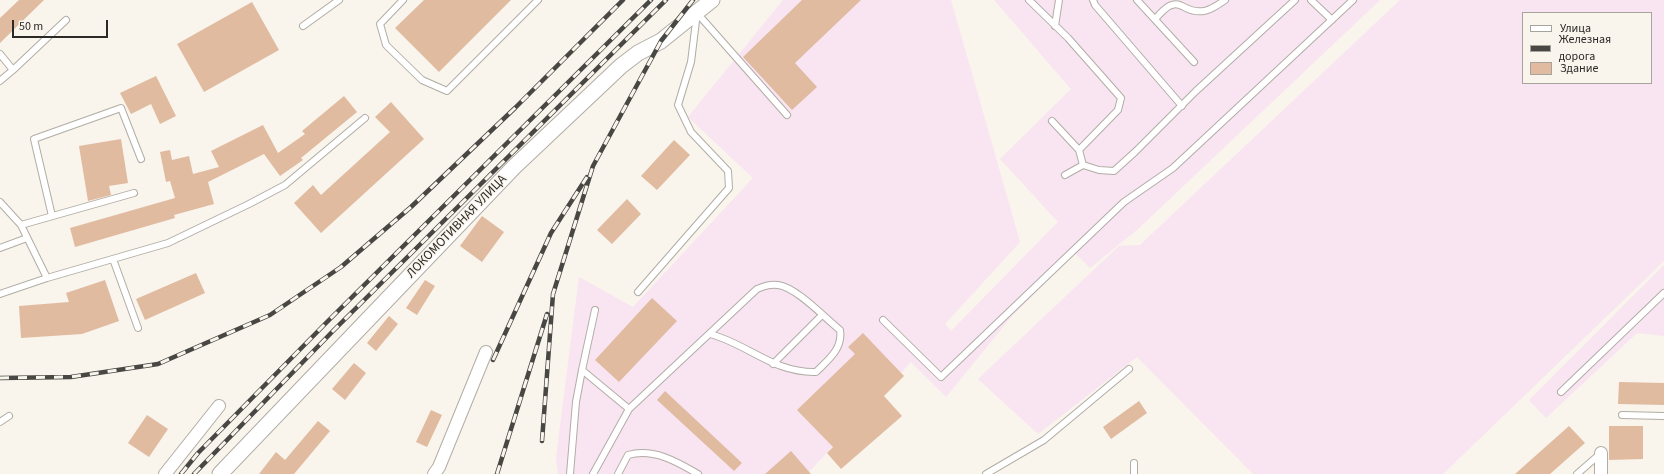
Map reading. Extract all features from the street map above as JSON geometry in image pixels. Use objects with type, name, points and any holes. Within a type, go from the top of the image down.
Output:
[{"type":"street","name":"ЛОКОМОТИВНАЯ УЛИЦА","points":[[220,474],[525,156],[621,66],[638,53],[661,41],[712,0]]},
{"type":"street","points":[[434,474],[439,467],[486,352]]},
{"type":"street","points":[[165,474],[219,406]]},
{"type":"street","points":[[1601,453],[1601,474]]},
{"type":"lane","points":[[303,26],[339,0]]},
{"type":"lane","points":[[403,0],[380,24],[386,45],[422,80],[447,91],[538,0]]},
{"type":"lane","points":[[1029,0],[1121,98],[1118,110],[1079,150]]},
{"type":"lane","points":[[1055,26],[1059,0]]},
{"type":"lane","points":[[1093,0],[1095,5],[1182,106]]},
{"type":"lane","points":[[1137,0],[1194,62]]},
{"type":"lane","points":[[1155,19],[1170,5],[1178,4],[1190,10],[1202,13],[1210,11],[1225,0]]},
{"type":"lane","points":[[1065,175],[1083,165],[1099,170],[1114,170],[1295,0]]},
{"type":"lane","points":[[1311,0],[1332,20]]},
{"type":"lane","points":[[882,320],[940,377],[1124,202],[1173,168],[1353,0]]},
{"type":"lane","points":[[697,13],[787,115]]},
{"type":"lane","points":[[638,292],[729,188],[728,171],[691,132],[678,105],[691,62],[697,13]]},
{"type":"lane","points":[[0,81],[66,20]]},
{"type":"lane","points":[[0,54],[13,70]]},
{"type":"lane","points":[[52,216],[34,139],[121,108],[141,159]]},
{"type":"lane","points":[[0,294],[47,278],[168,243],[285,185],[364,118]]},
{"type":"lane","points":[[1052,121],[1079,150],[1083,165]]},
{"type":"lane","points":[[21,225],[134,193]]},
{"type":"lane","points":[[0,202],[21,225],[47,278]]},
{"type":"lane","points":[[0,248],[27,238]]},
{"type":"lane","points":[[113,259],[138,328]]},
{"type":"lane","points":[[593,474],[630,409],[757,289],[769,284],[780,285],[791,289],[840,330],[841,339],[835,353],[816,372],[800,372],[773,364],[720,337],[710,334]]},
{"type":"lane","points":[[1561,392],[1664,293]]},
{"type":"lane","points":[[570,474],[576,402],[595,310]]},
{"type":"lane","points":[[773,364],[822,315]]},
{"type":"lane","points":[[986,474],[1044,440],[1128,369]]},
{"type":"lane","points":[[582,370],[630,409]]},
{"type":"lane","points":[[1622,415],[1664,416]]},
{"type":"lane","points":[[0,422],[9,416]]},
{"type":"lane","points":[[618,474],[628,455],[639,452],[652,453],[678,462],[698,474]]},
{"type":"lane","points":[[1577,474],[1601,453]]},
{"type":"lane","points":[[1134,463],[1134,474]]},
{"type":"shaded area","points":[[783,0],[951,0],[1020,242],[945,324],[951,331],[1058,222],[1000,159],[1071,89],[994,0],[1380,0],[1138,229],[1090,268],[1075,253],[1012,316],[946,397],[911,362],[807,474],[558,474],[556,458],[579,277],[633,307],[753,178],[688,117]]},
{"type":"shaded area","points":[[1400,0],[1664,0],[1664,261],[1443,474],[1253,474],[1137,357],[1038,434],[978,379],[1119,246],[1140,245]]},
{"type":"shaded area","points":[[1664,265],[1664,336],[1637,333],[1546,418],[1529,400]]},
{"type":"building","points":[[19,0],[44,0],[0,43],[0,18]]},
{"type":"building","points":[[424,0],[511,0],[439,72],[395,28]]},
{"type":"building","points":[[802,0],[861,0],[795,63],[817,87],[792,110],[743,57]]},
{"type":"building","points":[[252,2],[279,50],[204,92],[177,44]]},
{"type":"building","points":[[156,76],[176,116],[160,124],[151,104],[131,114],[120,93]]},
{"type":"building","points":[[344,96],[357,112],[301,158],[303,160],[280,176],[264,154],[208,182],[214,204],[174,215],[175,218],[75,247],[70,228],[175,198],[170,181],[166,182],[160,152],[170,150],[172,160],[189,156],[193,174],[219,167],[211,151],[263,125],[278,153],[305,134],[302,131]]},
{"type":"building","points":[[391,102],[424,139],[321,233],[294,203],[313,185],[321,195],[390,132],[375,117]]},
{"type":"building","points":[[121,139],[128,183],[109,186],[111,195],[88,201],[79,146]]},
{"type":"building","points":[[674,140],[690,155],[657,190],[641,176]]},
{"type":"building","points":[[627,199],[641,214],[612,244],[597,230]]},
{"type":"building","points":[[482,216],[504,232],[482,262],[460,246]]},
{"type":"building","points":[[196,273],[205,293],[145,320],[136,299]]},
{"type":"building","points":[[105,280],[119,321],[82,334],[21,338],[19,306],[69,302],[66,293]]},
{"type":"building","points":[[425,280],[435,286],[417,315],[406,308]]},
{"type":"building","points":[[652,298],[677,321],[619,382],[595,360]]},
{"type":"building","points":[[389,316],[398,324],[376,351],[367,343]]},
{"type":"building","points":[[863,333],[904,376],[884,396],[902,416],[841,469],[827,453],[833,447],[797,410],[855,354],[848,347]]},
{"type":"building","points":[[354,363],[366,373],[345,400],[332,389]]},
{"type":"building","points":[[1619,382],[1664,383],[1664,405],[1618,404]]},
{"type":"building","points":[[665,391],[742,463],[734,471],[657,400]]},
{"type":"building","points":[[1139,401],[1147,413],[1111,439],[1103,427]]},
{"type":"building","points":[[431,410],[442,415],[427,447],[416,442]]},
{"type":"building","points":[[147,415],[168,429],[149,457],[128,443]]},
{"type":"building","points":[[318,421],[330,431],[294,474],[259,474],[276,452],[285,460]]},
{"type":"building","points":[[1569,426],[1585,443],[1550,474],[1515,474]]},
{"type":"building","points":[[1609,426],[1643,426],[1643,459],[1609,460]]},
{"type":"building","points":[[791,451],[811,474],[765,474]]},
{"type":"railway","points":[[0,378],[71,377],[158,364],[270,315],[341,267],[411,207],[515,108],[623,0]]},
{"type":"railway","points":[[181,474],[198,453],[326,323],[651,0]]},
{"type":"railway","points":[[194,474],[333,331],[666,0]]},
{"type":"railway","points":[[542,441],[553,294],[593,166],[661,41],[693,0]]},
{"type":"railway","points":[[493,360],[551,233],[587,177]]},
{"type":"railway","points":[[497,474],[547,314]]}]
